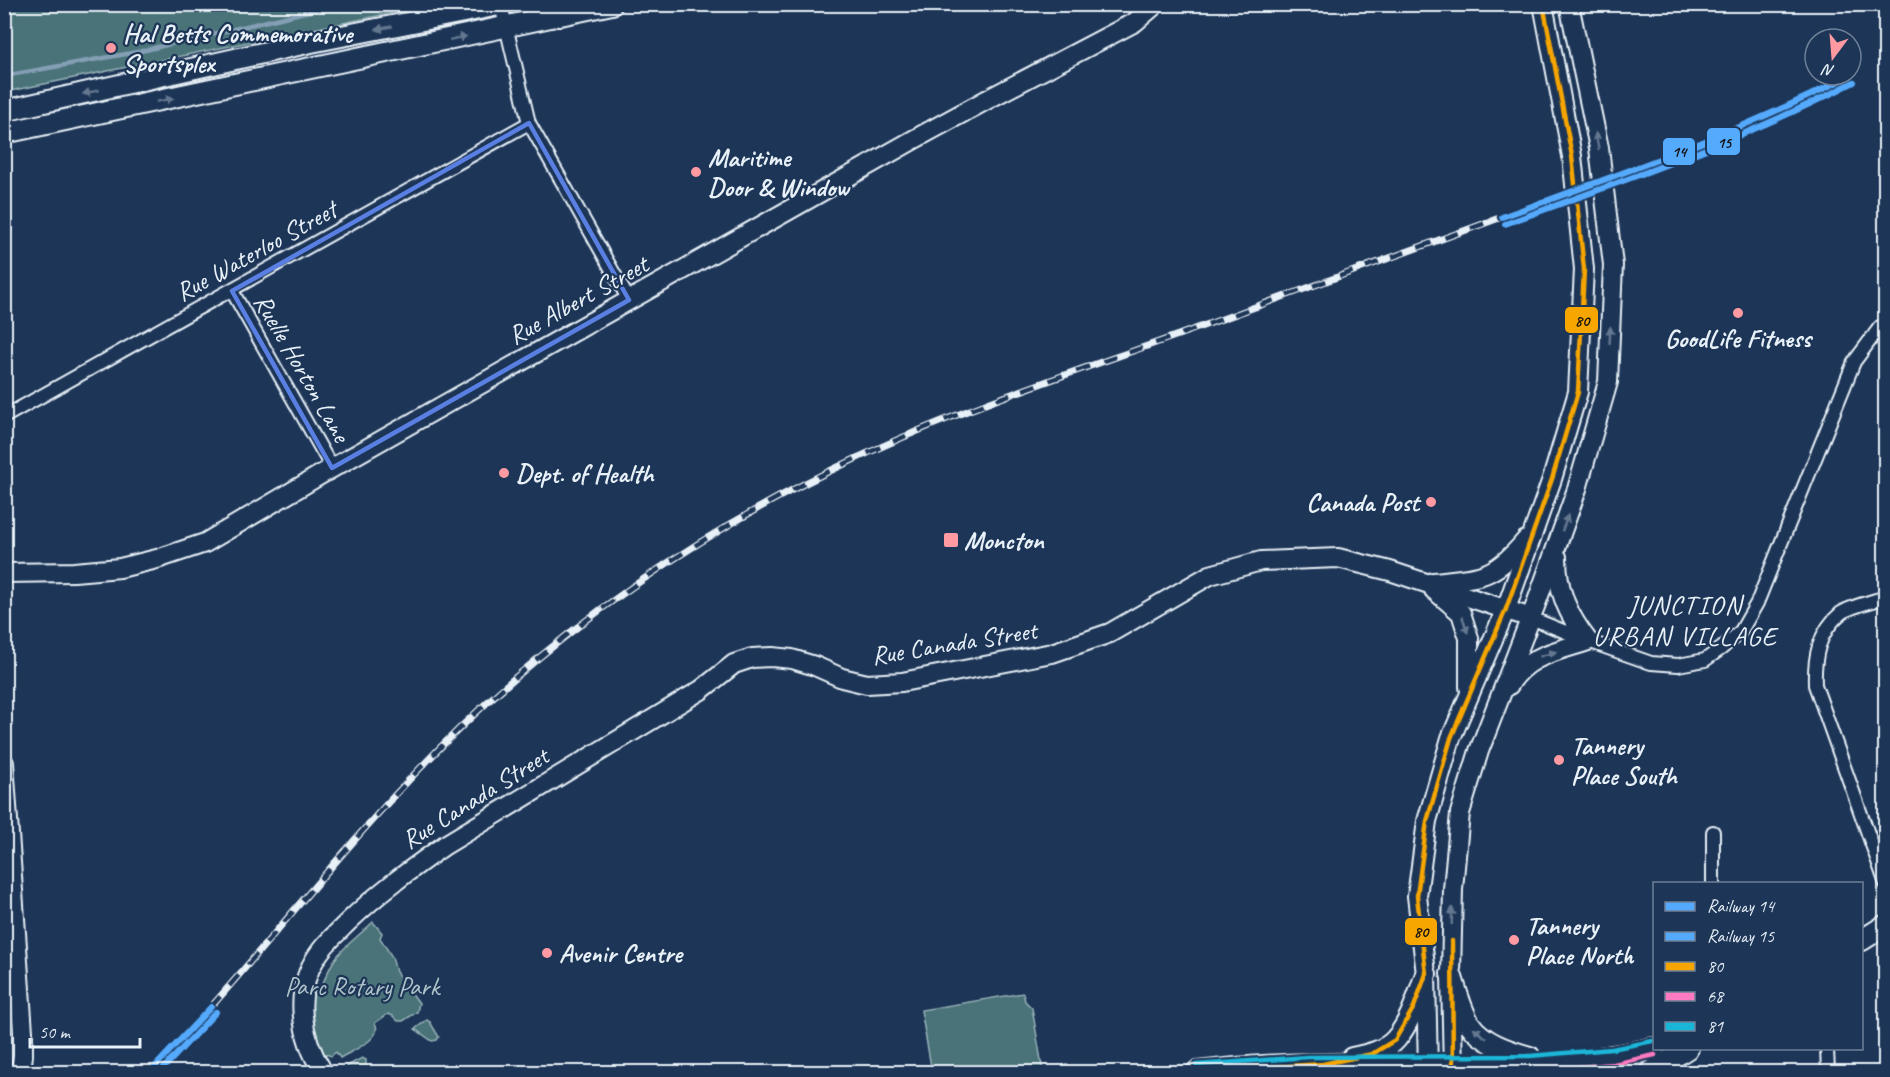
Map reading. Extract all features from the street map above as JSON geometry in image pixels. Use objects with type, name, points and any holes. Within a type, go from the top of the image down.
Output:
[{"type":"main road","points":[[4,133],[612,4]]},
{"type":"main road","points":[[4,111],[311,42],[503,5]]},
{"type":"main road","points":[[1863,939],[1886,925]]},
{"type":"main road","points":[[1323,1064],[1372,1054],[1395,1040],[1414,1007],[1426,974]]},
{"type":"main road","points":[[1450,974],[1469,1023],[1481,1036],[1506,1050],[1553,1063]]},
{"type":"main road","points":[[1197,1072],[1323,1064],[1453,1069],[1576,1062],[1653,1048]]},
{"type":"main road","points":[[1651,1072],[1685,1050]]},
{"type":"street","name":"Rue Albert Street","points":[[4,573],[120,568],[157,559],[205,543],[629,300],[990,98],[1134,22],[1156,4]]},
{"type":"street","points":[[1428,1069],[1426,974],[1417,896],[1427,821],[1451,738],[1506,609],[1552,479],[1578,392],[1584,268],[1572,156],[1543,4]]},
{"type":"street","points":[[1453,1069],[1450,974],[1453,890],[1460,813],[1479,751],[1531,618],[1577,489],[1608,382],[1613,265],[1599,148],[1569,4]]},
{"type":"street","points":[[503,5],[506,28],[530,123],[629,300]]},
{"type":"street","name":"Rue Waterloo Street","points":[[4,417],[530,123]]},
{"type":"street","name":"Ruelle Horton Lane","points":[[232,291],[333,468]]},
{"type":"street","points":[[1531,618],[1651,663],[1678,665],[1705,660],[1722,648],[1741,631],[1757,603],[1854,362],[1880,327]]},
{"type":"street","points":[[1426,583],[1487,574],[1508,561],[1534,529]]},
{"type":"street","points":[[1557,547],[1557,572],[1566,608],[1588,641]]},
{"type":"street","name":"Rue Canada Street","points":[[323,1072],[306,1041],[302,1003],[306,978],[317,956],[339,931],[367,904],[445,844],[700,690],[734,664],[752,658],[792,659],[842,678],[867,684],[902,682],[1052,653],[1101,636],[1210,575],[1261,561],[1338,558],[1426,583],[1531,618]]},
{"type":"street","points":[[1426,583],[1461,613],[1469,638],[1470,695]]},
{"type":"street","points":[[1886,597],[1842,612],[1822,636],[1814,662],[1815,685],[1886,884]]},
{"type":"street","points":[[1495,710],[1515,675],[1537,657],[1588,641]]},
{"type":"street","points":[[4,763],[24,1055],[21,1072]]},
{"type":"street","points":[[1713,832],[1713,882]]},
{"type":"street","points":[[1827,1050],[1828,1072]]},
{"type":"highlighted area","points":[[529,123],[629,300],[332,468],[232,291]]},
{"type":"green space","name":"Hal Betts Commemorative Sportsplex","points":[[5,4],[431,4],[431,5],[5,92]]},
{"type":"green space","name":"Parc Rotary Park","points":[[373,922],[382,933],[380,938],[392,957],[396,972],[419,1003],[417,1012],[403,1021],[398,1021],[388,1014],[375,1023],[377,1029],[375,1034],[365,1044],[340,1058],[336,1052],[331,1056],[323,1053],[317,1039],[312,1018],[312,995],[320,987],[339,954]]},
{"type":"green space","points":[[1023,993],[1025,1001],[1032,1008],[1043,1072],[932,1072],[921,1010]]},
{"type":"green space","points":[[427,1020],[439,1037],[437,1040],[432,1041],[415,1029]]},
{"type":"green space","points":[[362,1058],[366,1060],[366,1072],[351,1072],[347,1066]]},
{"type":"waterway","points":[[4,76],[137,52],[339,4]]},
{"type":"railway","points":[[211,1007],[355,839],[469,719],[510,682],[590,617],[718,531],[855,459],[935,424],[1016,392],[1502,217]]},
{"type":"rail line","name":"14","points":[[1502,217],[1722,134],[1827,87]]},
{"type":"rail line","name":"15","points":[[1505,224],[1725,141],[1844,87]]},
{"type":"rail line","name":"14","points":[[150,1072],[211,1007]]},
{"type":"rail line","name":"15","points":[[160,1072],[216,1012]]},
{"type":"transit line","name":"80","points":[[1197,1072],[1323,1064],[1372,1054],[1395,1040],[1414,1007],[1426,974],[1417,896],[1427,821],[1451,738],[1506,609],[1552,479],[1578,392],[1584,269],[1572,156],[1543,4]]},
{"type":"transit line","name":"80","points":[[1452,941],[1453,1072]]},
{"type":"transit line","name":"81","points":[[1196,1065],[1308,1057],[1530,1056],[1612,1049],[1653,1041]]},
{"type":"transit line","name":"68","points":[[1281,1072],[1531,1071],[1614,1064],[1655,1055]]},
{"type":"place","name":"Hal Betts Commemorative Sportsplex","points":[[111,48]]},
{"type":"place","name":"Maritime Door & Window","points":[[696,172]]},
{"type":"place","name":"GoodLife Fitness","points":[[1738,313]]},
{"type":"place","name":"Dept. of Health","points":[[504,473]]},
{"type":"place","name":"Canada Post","points":[[1431,502]]},
{"type":"place","name":"Moncton","points":[[951,540]]},
{"type":"place","name":"Tannery Place South","points":[[1559,760]]},
{"type":"place","name":"Tannery Place North","points":[[1514,940]]},
{"type":"place","name":"Avenir Centre","points":[[547,953]]},
{"type":"district","name":"JUNCTION URBAN VILLAGE","points":[[1685,620]]}]
